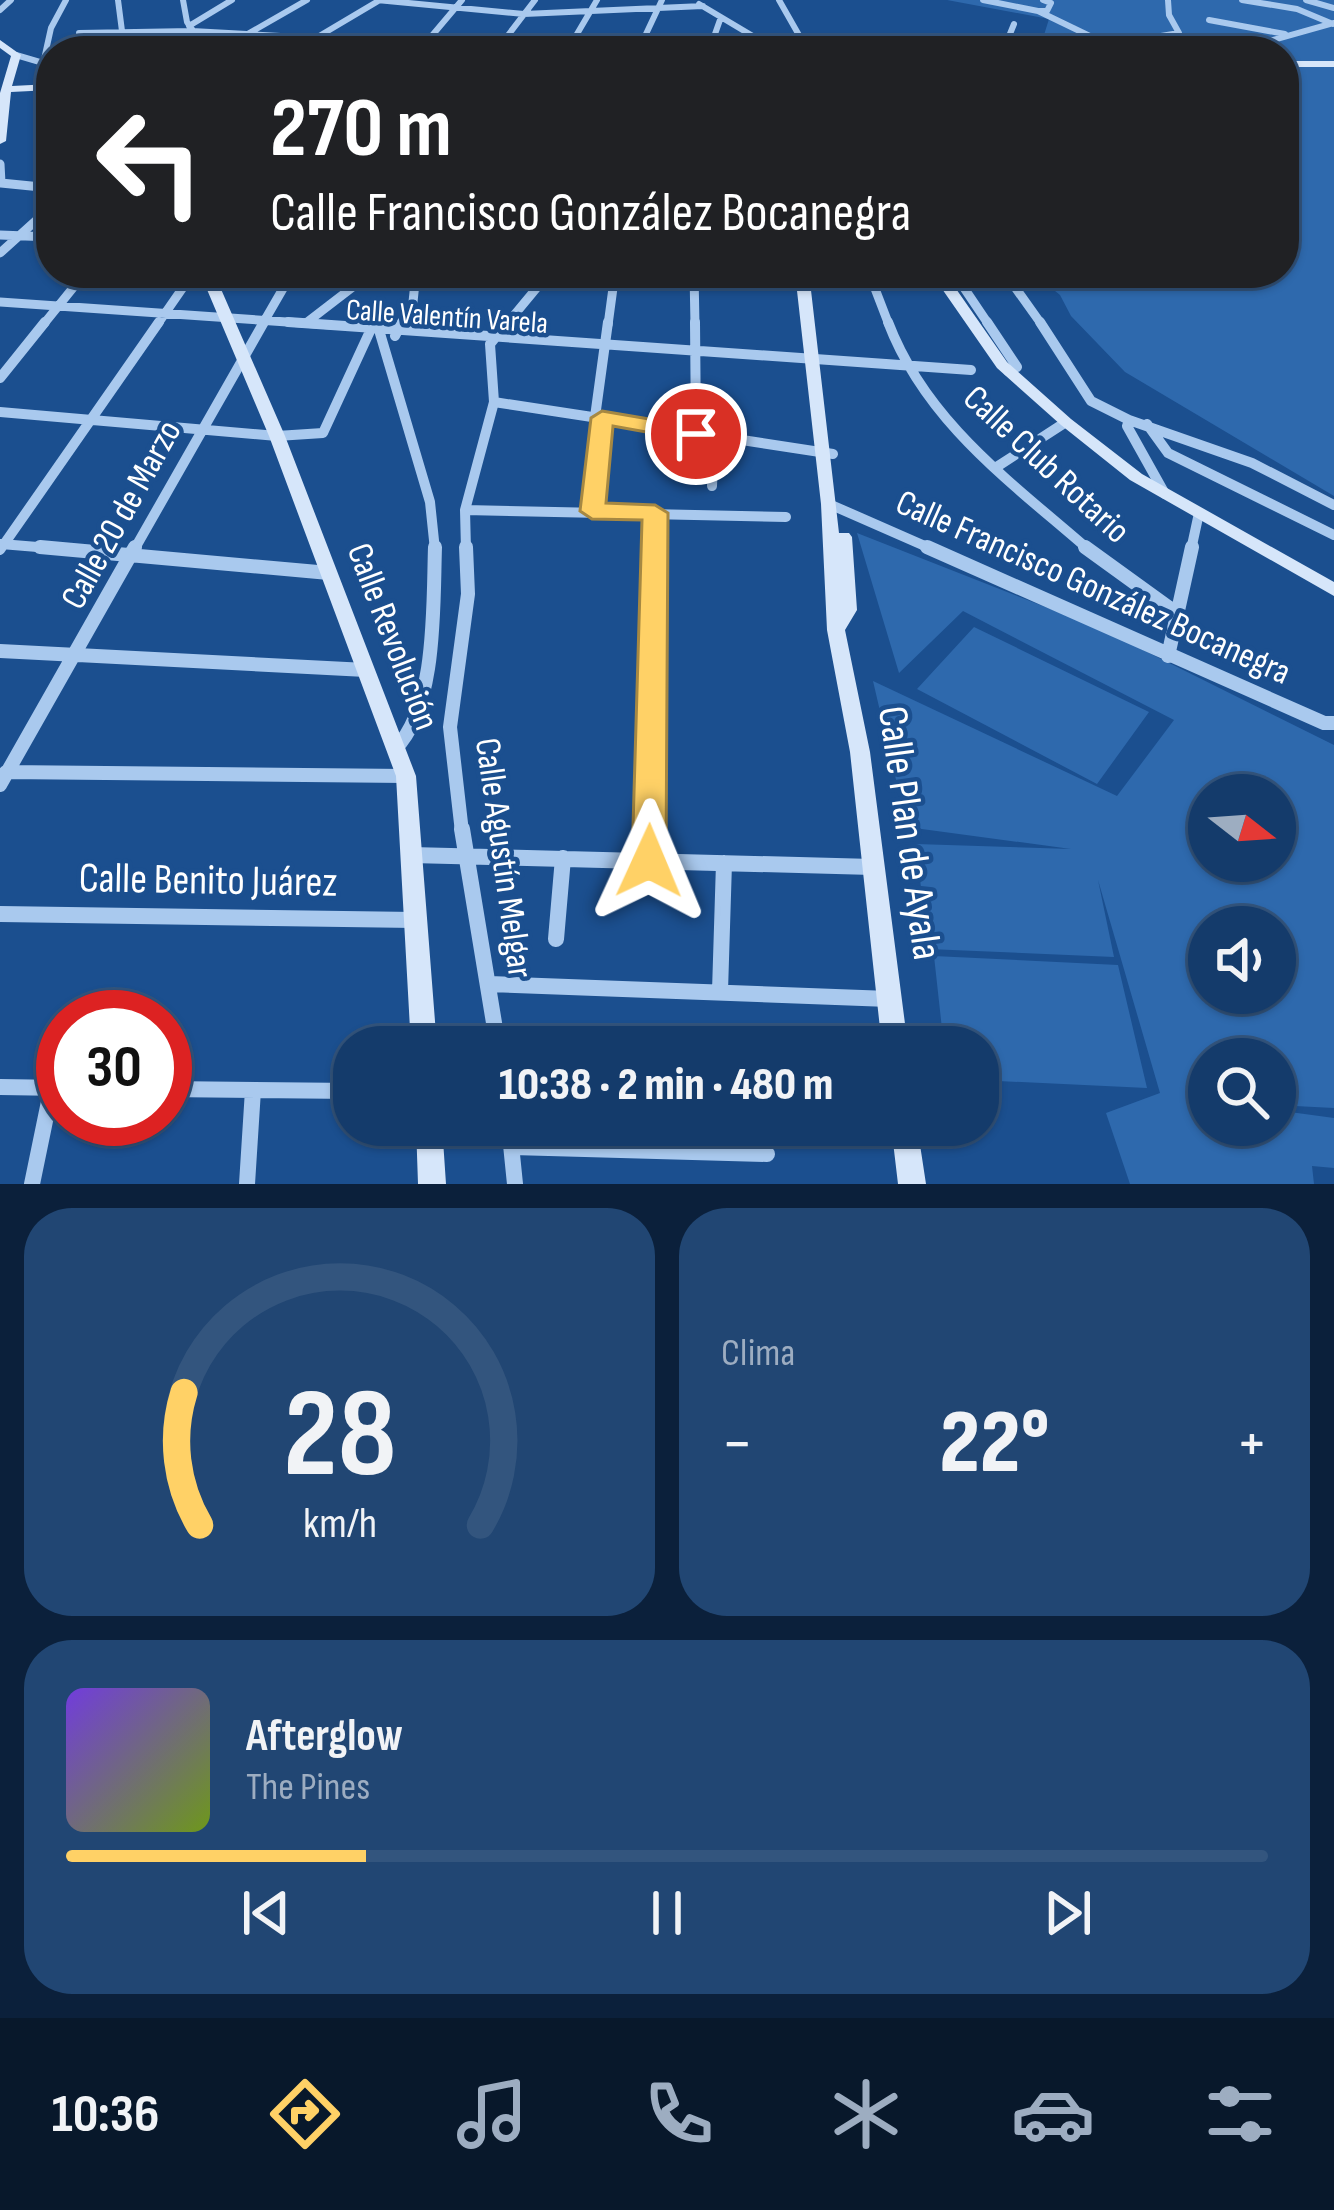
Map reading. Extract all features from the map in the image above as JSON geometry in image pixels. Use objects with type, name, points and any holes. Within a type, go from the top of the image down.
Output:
[{"type":"street","points":[[0,10],[11,0]]},
{"type":"street","points":[[50,36],[66,0]]},
{"type":"street","points":[[118,0],[124,36]]},
{"type":"street","points":[[183,0],[196,36]]},
{"type":"street","points":[[190,28],[232,0]]},
{"type":"street","points":[[242,36],[307,0]]},
{"type":"street","points":[[319,36],[379,0],[524,14],[703,6]]},
{"type":"street","points":[[432,36],[462,0]]},
{"type":"street","points":[[507,36],[535,0]]},
{"type":"street","points":[[576,36],[597,0]]},
{"type":"street","points":[[645,36],[662,0]]},
{"type":"street","points":[[693,0],[754,36]]},
{"type":"street","points":[[779,0],[799,36]]},
{"type":"street","points":[[982,0],[1047,11],[1051,3],[1043,0]]},
{"type":"street","points":[[1168,0],[1169,15],[1179,34],[1174,36]]},
{"type":"street","points":[[1242,0],[1297,9],[1333,24]]},
{"type":"street","points":[[1306,0],[1334,8]]},
{"type":"street","points":[[1038,11],[1089,36]]},
{"type":"street","points":[[714,36],[721,16]]},
{"type":"street","points":[[1210,20],[1291,35]]},
{"type":"street","points":[[1009,36],[1014,24]]},
{"type":"street","points":[[1288,36],[1333,24]]},
{"type":"street","points":[[79,33],[190,28],[288,36]]},
{"type":"street","points":[[1077,28],[1130,36]]},
{"type":"street","points":[[1108,36],[1125,34]]},
{"type":"street","points":[[0,47],[11,60],[3,89],[0,141]]},
{"type":"street","points":[[1299,64],[1334,64]]},
{"type":"street","points":[[3,89],[36,87]]},
{"type":"street","points":[[0,164],[1,183],[36,187]]},
{"type":"street","points":[[0,254],[36,219]]},
{"type":"street","points":[[0,235],[36,236]]},
{"type":"street","points":[[0,378],[72,288]]},
{"type":"street","points":[[1,546],[183,288]]},
{"type":"street","name":"Calle Revolución","points":[[213,288],[277,436],[406,776],[419,855],[416,920],[423,1026]]},
{"type":"street","name":"Calle 20 de Marzo","points":[[2,776],[78,655],[284,288]]},
{"type":"street","points":[[305,324],[352,288]]},
{"type":"street","points":[[0,412],[277,436],[322,433],[382,333],[413,302],[414,288]]},
{"type":"street","points":[[494,340],[537,288]]},
{"type":"street","points":[[592,511],[613,288]]},
{"type":"street","points":[[694,288],[696,434]]},
{"type":"street","name":"Calle Plan de Ayala","points":[[808,288],[848,610],[836,630],[860,752],[892,1026]]},
{"type":"street","name":"Calle Club Rotario","points":[[875,288],[906,369],[968,445],[1093,554],[1179,615]]},
{"type":"street","points":[[949,288],[1008,371],[1066,422],[1165,494],[1334,590]]},
{"type":"street","points":[[964,288],[1016,367],[1008,371]]},
{"type":"street","points":[[1010,288],[1091,401],[1129,420],[1252,463],[1334,505]]},
{"type":"street","name":"Calle Valentín Varela","points":[[0,306],[971,370]]},
{"type":"street","name":"Calle Valentín Varela","points":[[265,324],[382,333]]},
{"type":"street","points":[[382,333],[430,502],[435,546],[431,643],[412,732],[395,749]]},
{"type":"street","name":"Calle Agustín Melgar","points":[[494,340],[494,402],[465,510],[468,594],[450,727],[460,856],[495,1026]]},
{"type":"street","points":[[494,402],[828,453]]},
{"type":"street","points":[[1129,420],[1126,426],[1165,494]]},
{"type":"street","points":[[995,468],[1066,422]]},
{"type":"street","points":[[1147,424],[1168,453],[1334,536]]},
{"type":"street","points":[[712,487],[714,437]]},
{"type":"street","name":"Calle Francisco González Bocanegra","points":[[835,507],[1168,656],[1334,723]]},
{"type":"street","points":[[465,510],[786,517]]},
{"type":"street","points":[[649,861],[655,513]]},
{"type":"street","points":[[1168,656],[1199,513]]},
{"type":"street","points":[[1,546],[329,573]]},
{"type":"street","points":[[0,651],[366,670]]},
{"type":"street","points":[[2,776],[406,776]]},
{"type":"street","points":[[419,855],[874,867]]},
{"type":"street","points":[[556,939],[563,858]]},
{"type":"street","points":[[720,992],[724,863]]},
{"type":"street","name":"Calle Benito Juárez","points":[[0,914],[416,920]]},
{"type":"street","points":[[488,984],[889,999]]},
{"type":"street","points":[[0,1087],[36,1088]]},
{"type":"street","points":[[192,1089],[333,1091]]},
{"type":"street","points":[[247,1184],[253,1090]]},
{"type":"street","points":[[32,1184],[42,1146]]},
{"type":"street","points":[[429,1146],[432,1184]]},
{"type":"street","points":[[907,1146],[912,1184]]},
{"type":"street","points":[[515,1184],[512,1147],[766,1154]]},
{"type":"shaded area","points":[[947,0],[1334,0],[1334,496],[1125,372],[1071,316],[1051,288],[1299,288],[1299,36],[1044,36],[1049,19]]},
{"type":"shaded area","points":[[857,533],[1099,628],[1334,745],[1334,1108],[1296,1106],[1296,1038],[1188,1038],[1188,1146],[1296,1146],[1296,1113],[1334,1118],[1334,1168],[1312,1166],[1314,1184],[1130,1184],[1106,1113],[1160,1093],[1098,880],[1114,957],[928,949],[916,844],[1071,849],[907,827],[873,681],[1117,796],[1174,720],[963,611],[899,673]]},
{"type":"shaded area","points":[[974,627],[1149,712],[1097,784],[917,689]]},
{"type":"shaded area","points":[[934,956],[1118,965],[1147,1088],[999,1081],[999,1026],[942,1026]]},
{"type":"route","points":[[649,861],[655,513],[592,511],[602,418],[696,434]]}]
